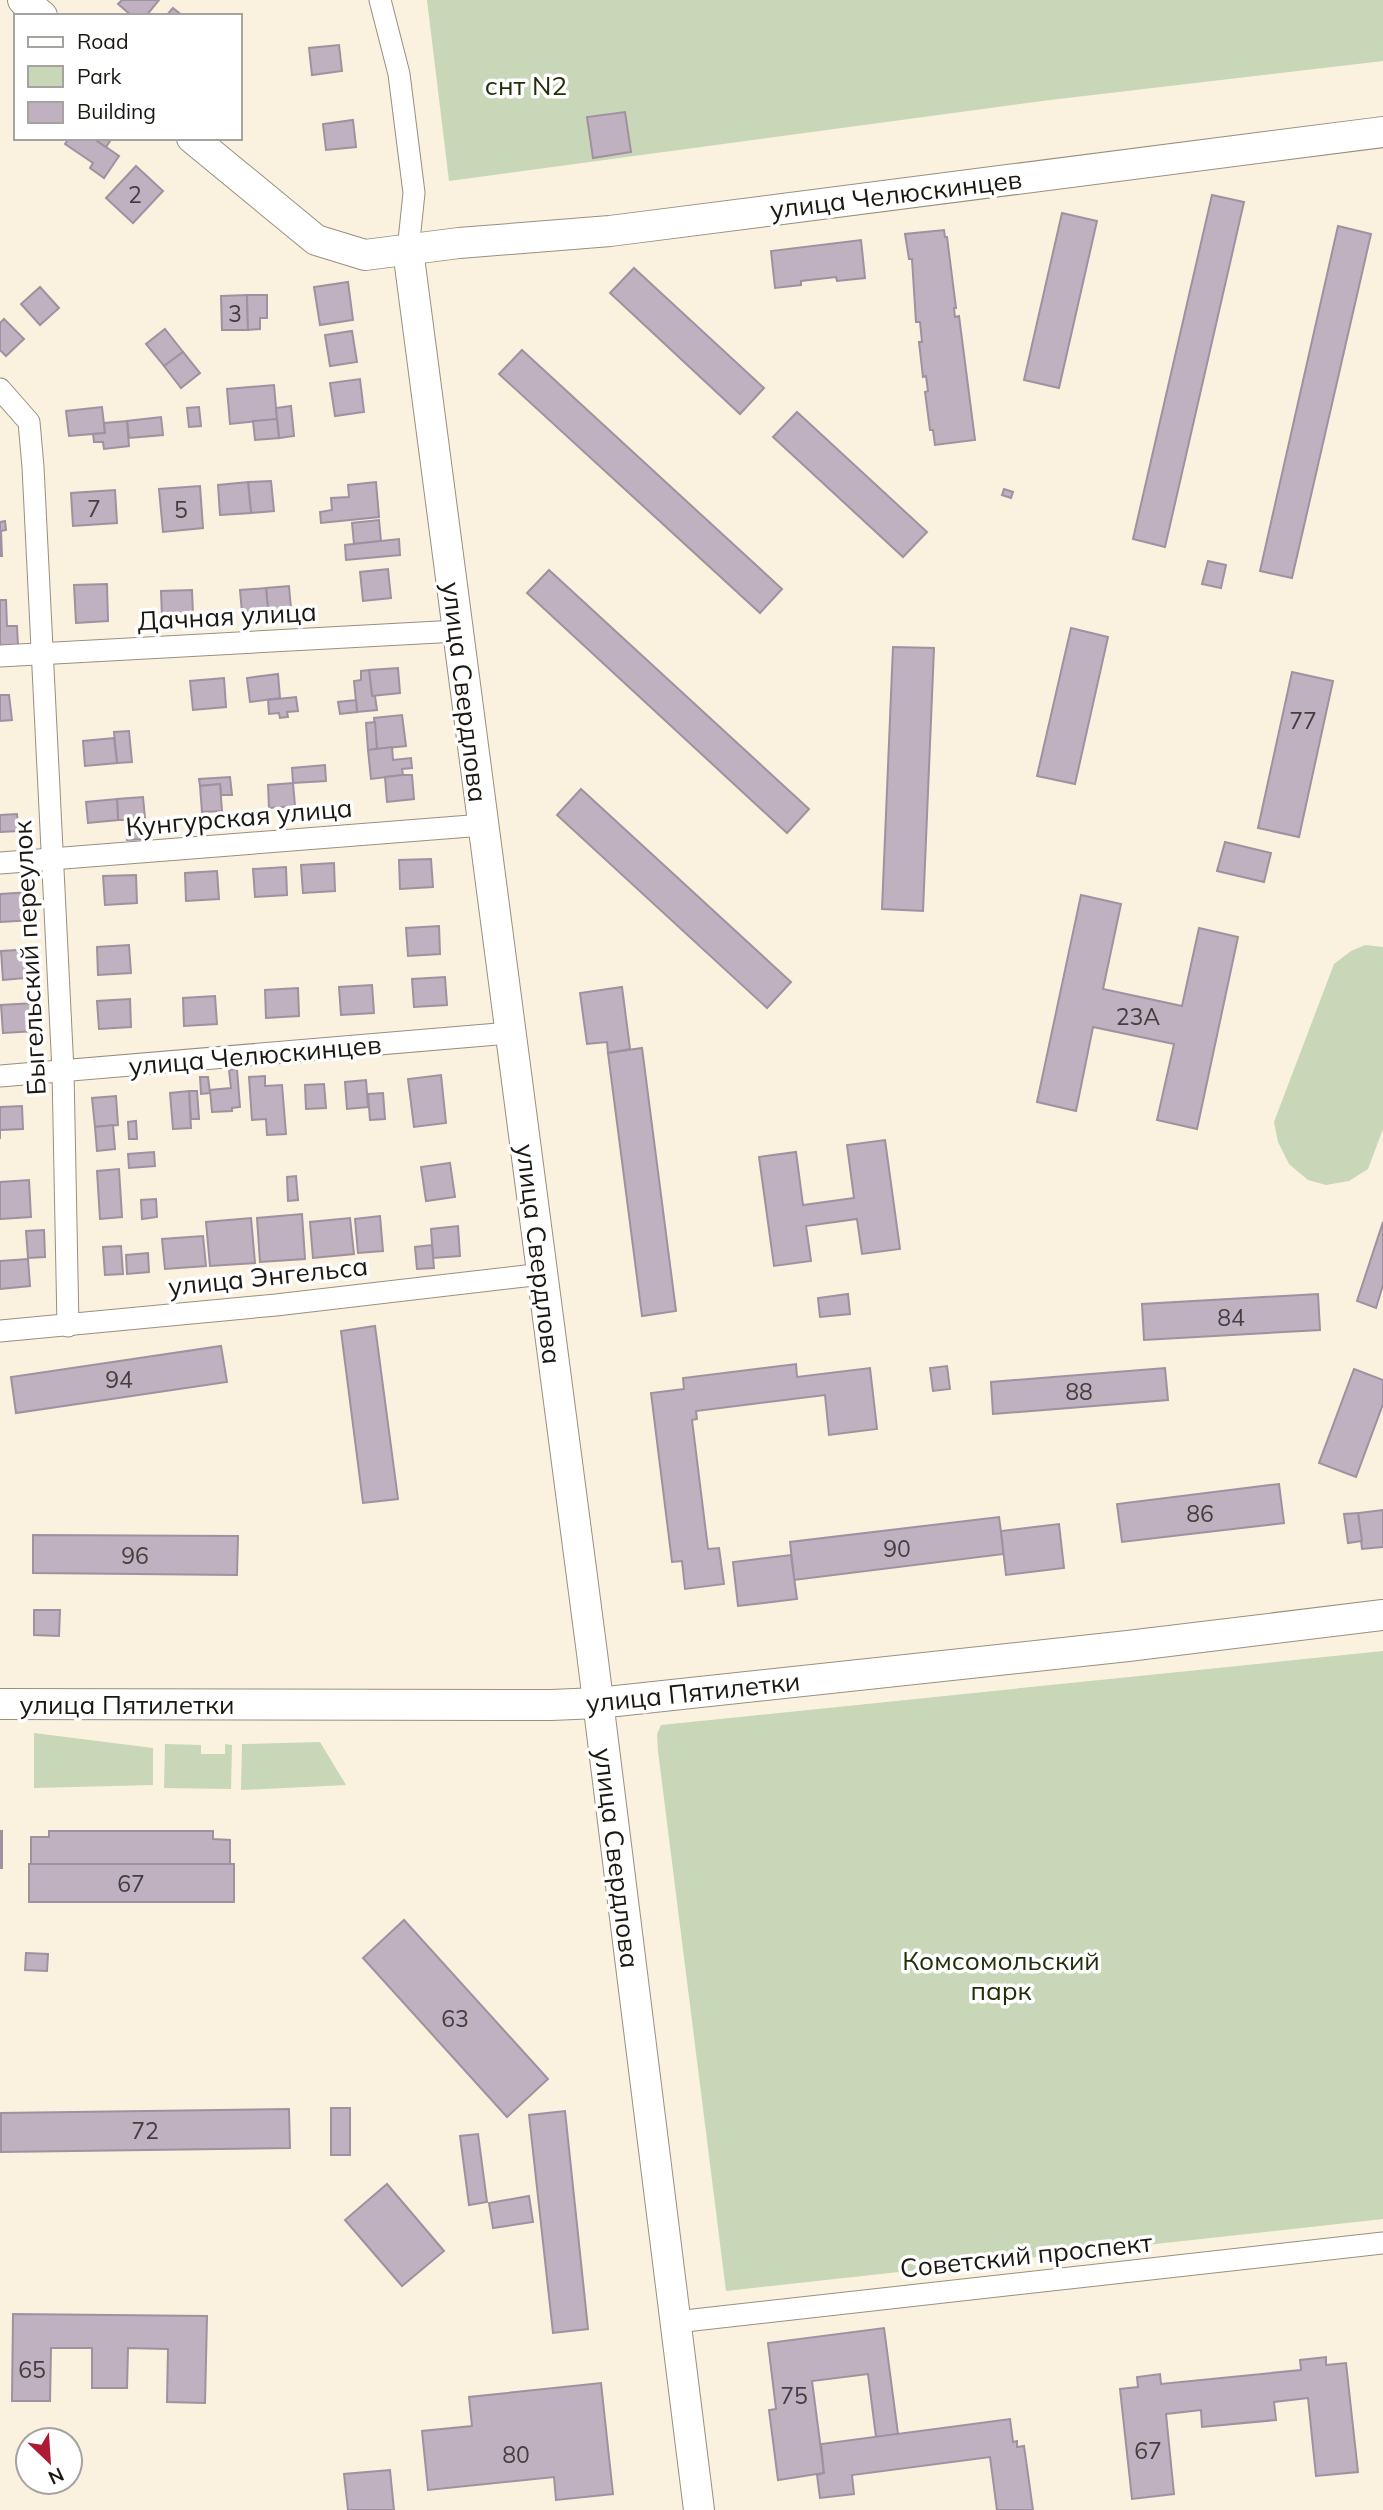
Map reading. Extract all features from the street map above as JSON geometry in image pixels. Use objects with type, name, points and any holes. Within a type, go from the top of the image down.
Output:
[{"type":"street","points":[[23,0],[40,14]]},
{"type":"street","name":"улица Свердлова","points":[[380,0],[398,74],[414,193],[408,250],[598,1703],[699,2510]]},
{"type":"street","name":"улица Челюскинцев","points":[[194,140],[316,240],[365,255],[459,243],[610,231],[1383,132]]},
{"type":"street","name":"Быгельский переулок","points":[[3,399],[29,422],[63,1071],[68,1326]]},
{"type":"street","name":"Дачная улица","points":[[0,656],[457,631]]},
{"type":"street","name":"Кунгурская улица","points":[[0,863],[483,825]]},
{"type":"street","name":"улица Челюскинцев","points":[[0,1076],[510,1033]]},
{"type":"street","name":"улица Энгельса","points":[[0,1331],[68,1326],[542,1274]]},
{"type":"street","name":"улица Пятилетки","points":[[0,1704],[598,1703],[1383,1615]]},
{"type":"street","name":"Советский проспект","points":[[676,2322],[1383,2243]]},
{"type":"green space","name":"снт N2","points":[[427,0],[1383,0],[1383,61],[1050,100],[449,181]]},
{"type":"green space","points":[[1365,945],[1383,947],[1383,1129],[1368,1169],[1349,1181],[1326,1185],[1308,1180],[1289,1164],[1278,1142],[1274,1122],[1334,964],[1351,951]]},
{"type":"green space","name":"Комсомольский парк","points":[[1383,1651],[1383,2219],[726,2291],[658,1751],[657,1734],[661,1725]]},
{"type":"green space","points":[[34,1733],[153,1748],[153,1785],[34,1788]]},
{"type":"green space","points":[[320,1742],[346,1785],[241,1790],[242,1744]]},
{"type":"green space","points":[[165,1744],[201,1745],[201,1754],[225,1754],[225,1744],[232,1745],[231,1789],[164,1788]]},
{"type":"building","points":[[122,0],[159,0],[148,14],[130,14],[118,4]]},
{"type":"building","points":[[173,8],[180,14],[168,14]]},
{"type":"building","points":[[339,45],[342,71],[312,75],[309,48]]},
{"type":"building","points":[[625,112],[631,152],[593,158],[587,117]]},
{"type":"building","points":[[353,120],[356,147],[326,150],[323,124]]},
{"type":"building","points":[[68,140],[96,140],[119,156],[104,178],[90,168],[93,163],[65,144]]},
{"type":"building","points":[[96,140],[111,140],[106,147]]},
{"type":"building","points":[[136,166],[163,191],[133,223],[106,198]]},
{"type":"building","points":[[1212,195],[1244,202],[1165,547],[1133,539]]},
{"type":"building","points":[[1062,213],[1097,221],[1059,388],[1024,380]]},
{"type":"building","points":[[1338,226],[1371,234],[1292,578],[1260,571]]},
{"type":"building","points":[[944,230],[956,308],[955,317],[959,316],[975,440],[935,445],[933,430],[930,430],[925,392],[928,391],[926,376],[923,377],[920,322],[916,322],[912,259],[909,259],[905,234]]},
{"type":"building","points":[[861,240],[865,278],[837,281],[836,277],[801,281],[801,285],[775,288],[771,251]]},
{"type":"building","points":[[634,268],[764,388],[740,414],[610,293]]},
{"type":"building","points":[[348,282],[353,320],[320,325],[314,287]]},
{"type":"building","points":[[40,287],[59,308],[40,325],[21,304]]},
{"type":"building","points":[[247,295],[248,330],[222,330],[221,296]]},
{"type":"building","points":[[247,295],[267,295],[267,318],[260,318],[260,329],[248,330]]},
{"type":"building","points":[[4,319],[24,339],[6,356],[0,350],[0,323]]},
{"type":"building","points":[[165,329],[183,352],[164,366],[146,344]]},
{"type":"building","points":[[352,331],[357,362],[330,366],[325,335]]},
{"type":"building","points":[[522,350],[782,589],[760,613],[499,374]]},
{"type":"building","points":[[183,352],[200,373],[181,388],[164,366]]},
{"type":"building","points":[[360,379],[364,412],[335,416],[330,383]]},
{"type":"building","points":[[274,385],[277,419],[230,424],[227,389]]},
{"type":"building","points":[[291,406],[294,436],[279,438],[276,408]]},
{"type":"building","points":[[102,407],[105,433],[69,436],[66,411]]},
{"type":"building","points":[[199,407],[201,426],[189,427],[187,408]]},
{"type":"building","points":[[797,412],[927,532],[903,557],[773,437]]},
{"type":"building","points":[[161,417],[163,435],[129,438],[127,421]]},
{"type":"building","points":[[277,419],[279,438],[255,440],[253,421]]},
{"type":"building","points":[[127,421],[129,446],[104,449],[103,442],[94,442],[93,434],[105,433],[104,423]]},
{"type":"building","points":[[271,481],[274,511],[251,513],[248,482]]},
{"type":"building","points":[[248,482],[251,513],[220,515],[218,485]]},
{"type":"building","points":[[376,482],[379,517],[321,523],[320,512],[332,510],[331,498],[349,497],[348,485]]},
{"type":"building","points":[[200,486],[203,528],[163,532],[159,489]]},
{"type":"building","points":[[1004,489],[1013,492],[1011,498],[1002,495]]},
{"type":"building","points":[[115,490],[117,523],[73,526],[71,493]]},
{"type":"building","points":[[379,520],[381,541],[354,544],[352,523]]},
{"type":"building","points":[[5,521],[6,530],[1,531],[0,556],[0,522]]},
{"type":"building","points":[[399,539],[400,555],[346,560],[345,545]]},
{"type":"building","points":[[1208,561],[1226,565],[1221,588],[1202,584]]},
{"type":"building","points":[[388,569],[391,598],[363,601],[360,572]]},
{"type":"building","points":[[549,570],[809,809],[787,833],[527,593]]},
{"type":"building","points":[[107,584],[108,621],[76,623],[74,585]]},
{"type":"building","points":[[289,586],[291,609],[268,610],[266,588]]},
{"type":"building","points":[[266,588],[268,610],[242,613],[240,590]]},
{"type":"building","points":[[192,590],[193,615],[162,617],[161,591]]},
{"type":"building","points":[[0,600],[6,600],[7,626],[17,626],[18,645],[0,646]]},
{"type":"building","points":[[1071,628],[1108,637],[1075,784],[1037,776]]},
{"type":"building","points":[[893,647],[934,648],[923,911],[882,909]]},
{"type":"building","points":[[398,668],[400,693],[372,696],[369,670]]},
{"type":"building","points":[[369,670],[372,696],[375,696],[377,710],[357,712],[354,681],[361,680],[361,671]]},
{"type":"building","points":[[1292,672],[1333,681],[1299,837],[1258,828]]},
{"type":"building","points":[[278,674],[280,698],[250,702],[247,678]]},
{"type":"building","points":[[224,678],[226,707],[193,710],[190,681]]},
{"type":"building","points":[[0,695],[9,695],[12,720],[0,721]]},
{"type":"building","points":[[296,697],[298,711],[287,712],[288,717],[280,718],[279,713],[269,714],[268,700]]},
{"type":"building","points":[[356,700],[357,712],[340,714],[338,702]]},
{"type":"building","points":[[402,715],[406,746],[377,749],[374,718]]},
{"type":"building","points":[[375,722],[377,749],[368,750],[366,723]]},
{"type":"building","points":[[129,731],[132,762],[117,763],[114,732]]},
{"type":"building","points":[[114,738],[117,763],[85,766],[83,741]]},
{"type":"building","points":[[392,747],[393,760],[411,758],[412,768],[402,769],[403,775],[371,779],[368,750]]},
{"type":"building","points":[[325,765],[326,781],[293,783],[292,768]]},
{"type":"building","points":[[412,775],[414,799],[387,802],[385,777]]},
{"type":"building","points":[[230,777],[232,795],[221,795],[220,784],[200,786],[199,779]]},
{"type":"building","points":[[293,783],[295,806],[269,808],[268,785]]},
{"type":"building","points":[[220,784],[222,811],[202,812],[200,786]]},
{"type":"building","points":[[581,789],[791,982],[767,1008],[557,815]]},
{"type":"building","points":[[143,797],[147,839],[127,840],[125,820],[118,820],[117,799]]},
{"type":"building","points":[[117,799],[118,820],[88,823],[86,802]]},
{"type":"building","points":[[17,814],[18,831],[0,832],[0,815]]},
{"type":"building","points":[[1225,842],[1271,853],[1264,882],[1217,871]]},
{"type":"building","points":[[431,859],[433,887],[400,889],[399,860]]},
{"type":"building","points":[[334,863],[335,891],[303,893],[301,865]]},
{"type":"building","points":[[286,867],[287,895],[255,897],[253,869]]},
{"type":"building","points":[[217,871],[219,899],[186,901],[185,873]]},
{"type":"building","points":[[136,875],[137,903],[105,905],[103,876]]},
{"type":"building","points":[[31,892],[33,920],[0,922],[0,894]]},
{"type":"building","points":[[1081,895],[1121,904],[1103,989],[1182,1006],[1199,928],[1238,937],[1197,1129],[1157,1120],[1174,1044],[1093,1027],[1076,1111],[1037,1102]]},
{"type":"building","points":[[439,926],[440,954],[408,956],[406,928]]},
{"type":"building","points":[[129,945],[131,973],[98,975],[97,947]]},
{"type":"building","points":[[34,949],[36,977],[3,980],[1,951]]},
{"type":"building","points":[[445,977],[447,1005],[414,1007],[412,979]]},
{"type":"building","points":[[372,985],[374,1013],[341,1015],[339,987]]},
{"type":"building","points":[[622,987],[630,1049],[608,1053],[607,1042],[587,1044],[580,993]]},
{"type":"building","points":[[298,988],[299,1016],[266,1018],[265,990]]},
{"type":"building","points":[[215,996],[217,1024],[184,1026],[183,998]]},
{"type":"building","points":[[130,999],[131,1027],[99,1029],[97,1001]]},
{"type":"building","points":[[34,1003],[36,1031],[3,1033],[1,1005]]},
{"type":"building","points":[[642,1048],[676,1311],[642,1316],[608,1053]]},
{"type":"building","points":[[237,1069],[240,1107],[232,1108],[232,1111],[212,1112],[210,1090],[231,1088],[229,1070]]},
{"type":"building","points":[[441,1075],[446,1123],[414,1127],[408,1079]]},
{"type":"building","points":[[265,1076],[265,1086],[282,1085],[286,1134],[267,1135],[266,1119],[252,1120],[249,1077]]},
{"type":"building","points":[[200,1077],[208,1077],[210,1093],[201,1094]]},
{"type":"building","points":[[366,1080],[368,1107],[347,1109],[345,1082]]},
{"type":"building","points":[[324,1084],[326,1108],[306,1109],[305,1085]]},
{"type":"building","points":[[189,1091],[197,1091],[199,1119],[191,1119]]},
{"type":"building","points":[[189,1091],[191,1128],[173,1129],[170,1093]]},
{"type":"building","points":[[383,1093],[385,1119],[370,1120],[368,1094]]},
{"type":"building","points":[[116,1096],[118,1125],[95,1127],[92,1098]]},
{"type":"building","points":[[22,1106],[23,1129],[0,1130],[0,1107]]},
{"type":"building","points":[[136,1121],[137,1139],[129,1139],[128,1122]]},
{"type":"building","points":[[113,1125],[115,1149],[97,1151],[95,1127]]},
{"type":"building","points":[[885,1140],[900,1249],[862,1254],[857,1219],[806,1226],[811,1261],[774,1266],[759,1157],[796,1152],[803,1205],[854,1198],[847,1145]]},
{"type":"building","points":[[154,1152],[155,1166],[129,1168],[128,1154]]},
{"type":"building","points":[[450,1163],[455,1197],[426,1201],[421,1167]]},
{"type":"building","points":[[119,1169],[122,1217],[100,1219],[97,1171]]},
{"type":"building","points":[[296,1176],[298,1200],[288,1201],[287,1177]]},
{"type":"building","points":[[29,1180],[31,1217],[0,1219],[0,1182]]},
{"type":"building","points":[[156,1199],[157,1217],[142,1219],[141,1200]]},
{"type":"building","points":[[302,1214],[305,1259],[260,1262],[257,1218]]},
{"type":"building","points":[[380,1216],[383,1251],[358,1253],[355,1219]]},
{"type":"building","points":[[251,1218],[255,1263],[210,1266],[206,1222]]},
{"type":"building","points":[[350,1218],[354,1254],[313,1258],[310,1222]]},
{"type":"building","points":[[1383,1222],[1383,1285],[1376,1308],[1357,1301]]},
{"type":"building","points":[[458,1226],[460,1256],[433,1258],[431,1229]]},
{"type":"building","points":[[44,1230],[45,1257],[28,1258],[26,1231]]},
{"type":"building","points":[[203,1236],[206,1266],[165,1269],[162,1239]]},
{"type":"building","points":[[432,1245],[434,1268],[417,1269],[415,1247]]},
{"type":"building","points":[[121,1246],[123,1274],[105,1275],[103,1247]]},
{"type":"building","points":[[148,1253],[149,1272],[127,1274],[126,1255]]},
{"type":"building","points":[[28,1259],[30,1286],[0,1289],[0,1261]]},
{"type":"building","points":[[848,1294],[850,1314],[820,1317],[818,1298]]},
{"type":"building","points":[[1318,1294],[1320,1330],[1144,1340],[1142,1304]]},
{"type":"building","points":[[375,1326],[398,1499],[363,1503],[341,1331]]},
{"type":"building","points":[[221,1346],[227,1382],[16,1413],[11,1377]]},
{"type":"building","points":[[796,1364],[797,1377],[870,1368],[877,1429],[829,1435],[825,1395],[696,1411],[697,1419],[692,1420],[708,1549],[719,1548],[724,1584],[685,1589],[682,1561],[672,1562],[651,1393],[684,1389],[683,1378]]},
{"type":"building","points":[[947,1366],[950,1389],[933,1391],[930,1368]]},
{"type":"building","points":[[1165,1368],[1168,1400],[993,1414],[991,1382]]},
{"type":"building","points":[[1354,1369],[1383,1380],[1383,1404],[1356,1477],[1319,1463]]},
{"type":"building","points":[[1279,1484],[1284,1523],[1122,1542],[1117,1504]]},
{"type":"building","points":[[1383,1510],[1383,1547],[1362,1549],[1358,1513]]},
{"type":"building","points":[[1358,1513],[1362,1541],[1348,1543],[1344,1514]]},
{"type":"building","points":[[999,1517],[1004,1554],[794,1580],[790,1542]]},
{"type":"building","points":[[1059,1524],[1064,1568],[1006,1575],[1001,1531]]},
{"type":"building","points":[[33,1535],[238,1536],[237,1575],[33,1573]]},
{"type":"building","points":[[791,1555],[797,1599],[738,1606],[733,1562]]},
{"type":"building","points":[[34,1610],[60,1610],[59,1636],[34,1635]]},
{"type":"building","points":[[2,1831],[2,1868],[0,1868]]},
{"type":"building","points":[[49,1831],[213,1831],[213,1839],[230,1840],[230,1864],[31,1864],[31,1837],[49,1837]]},
{"type":"building","points":[[29,1864],[234,1864],[234,1902],[29,1902]]},
{"type":"building","points":[[404,1920],[548,2079],[507,2117],[363,1958]]},
{"type":"building","points":[[26,1953],[48,1954],[47,1971],[25,1970]]},
{"type":"building","points":[[331,2108],[350,2108],[350,2155],[331,2155]]},
{"type":"building","points":[[289,2109],[290,2148],[1,2152],[1,2113]]},
{"type":"building","points":[[565,2111],[588,2329],[553,2333],[529,2115]]},
{"type":"building","points":[[478,2134],[487,2202],[469,2205],[460,2136]]},
{"type":"building","points":[[387,2184],[444,2251],[402,2286],[345,2220]]},
{"type":"building","points":[[529,2196],[533,2222],[493,2228],[489,2203]]},
{"type":"building","points":[[13,2314],[207,2316],[205,2403],[167,2402],[168,2349],[128,2348],[127,2388],[92,2388],[92,2348],[51,2348],[50,2401],[12,2401]]},
{"type":"building","points":[[884,2328],[898,2434],[876,2437],[868,2374],[812,2381],[824,2473],[778,2480],[769,2410],[776,2409],[768,2343]]},
{"type":"building","points":[[1326,2357],[1326,2365],[1346,2363],[1358,2472],[1316,2476],[1308,2398],[1274,2402],[1276,2420],[1202,2427],[1201,2410],[1166,2414],[1174,2494],[1132,2499],[1120,2389],[1138,2387],[1137,2377],[1160,2374],[1161,2384],[1301,2370],[1300,2360]]},
{"type":"building","points":[[601,2383],[613,2494],[556,2500],[554,2477],[428,2490],[422,2431],[472,2426],[469,2397]]},
{"type":"building","points":[[1010,2419],[1013,2442],[1017,2441],[1017,2447],[1024,2446],[1033,2510],[997,2510],[990,2457],[852,2475],[854,2494],[820,2498],[817,2475],[824,2473],[821,2444]]},
{"type":"building","points":[[390,2470],[394,2510],[348,2510],[344,2474]]}]
